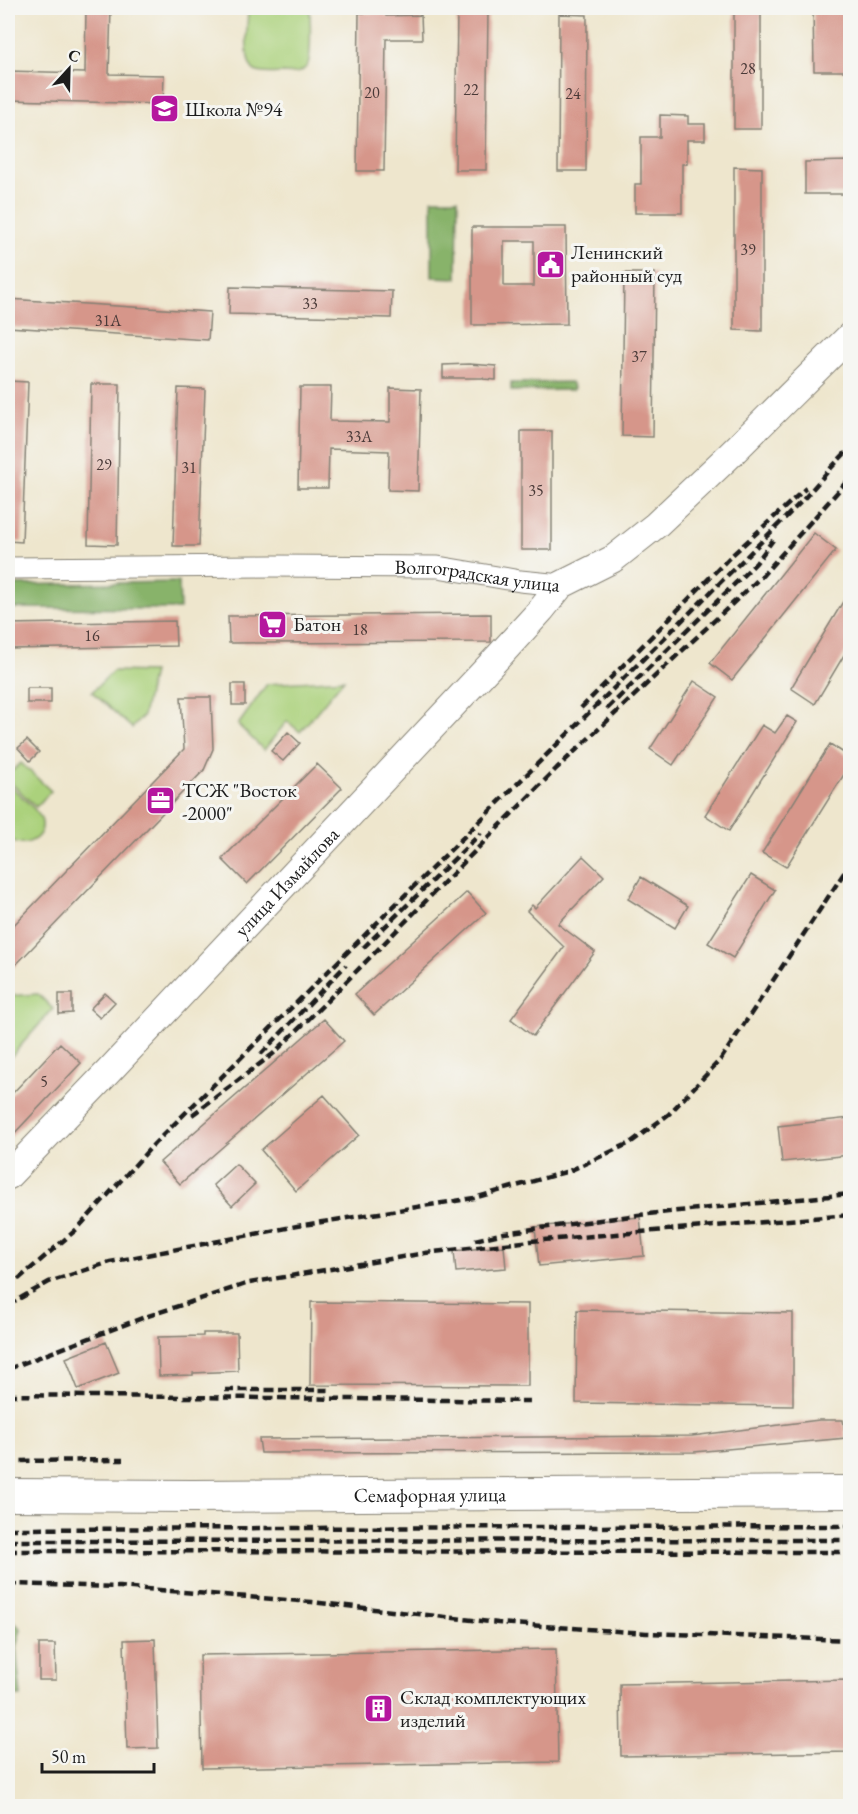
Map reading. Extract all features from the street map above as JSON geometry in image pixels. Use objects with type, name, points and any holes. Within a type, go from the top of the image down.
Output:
[{"type":"highway","name":"Семафорная улица","points":[[8,1495],[850,1492]]},
{"type":"main road","name":"Волгоградская улица","points":[[561,585],[613,559],[656,525],[850,336]]},
{"type":"main road","name":"улица Измайлова","points":[[8,1176],[490,665],[561,585]]},
{"type":"street","name":"Волгоградская улица","points":[[8,568],[438,567],[520,581],[561,585]]},
{"type":"green space","points":[[248,8],[310,8],[310,52],[308,64],[301,72],[265,73],[255,71],[251,67],[247,51]]},
{"type":"green space","points":[[432,199],[458,199],[457,278],[432,277]]},
{"type":"green space","points":[[571,382],[574,388],[572,390],[511,391],[511,383]]},
{"type":"green space","points":[[179,582],[180,609],[8,608],[8,585]]},
{"type":"green space","points":[[113,671],[153,672],[143,716],[132,728],[92,692]]},
{"type":"green space","points":[[344,679],[300,732],[287,721],[264,750],[238,725],[267,684]]},
{"type":"green space","points":[[21,763],[51,791],[36,807],[8,780],[8,775]]},
{"type":"green space","points":[[8,784],[41,819],[41,832],[38,837],[27,843],[20,843],[8,837]]},
{"type":"green space","points":[[38,994],[53,1009],[8,1060],[8,996]]},
{"type":"green space","points":[[8,1616],[21,1629],[16,1647],[21,1696],[8,1696]]},
{"type":"building","points":[[86,8],[111,8],[109,74],[164,75],[163,104],[8,100],[8,71],[85,73]]},
{"type":"building","points":[[457,8],[488,9],[486,170],[455,170]]},
{"type":"building","points":[[734,8],[761,8],[761,129],[734,129]]},
{"type":"building","points":[[813,8],[845,8],[846,37],[850,37],[850,71],[814,71]]},
{"type":"building","points":[[359,13],[386,13],[386,16],[421,15],[422,39],[386,39],[384,171],[357,171]]},
{"type":"building","points":[[559,14],[587,15],[586,171],[558,171]]},
{"type":"building","points":[[660,115],[688,116],[688,124],[705,124],[705,140],[687,140],[687,164],[682,164],[682,213],[635,213],[635,184],[641,184],[641,137],[660,137]]},
{"type":"building","points":[[850,161],[850,194],[805,194],[805,162]]},
{"type":"building","points":[[734,167],[762,168],[762,331],[734,330]]},
{"type":"building","name":"Ленинский районный суд","points":[[472,227],[566,227],[567,324],[472,325]],"holes":[[[504,241],[534,241],[534,286],[504,286]]]},
{"type":"building","points":[[624,273],[655,273],[653,437],[622,436]]},
{"type":"building","points":[[230,287],[392,291],[391,318],[229,314]]},
{"type":"building","points":[[8,299],[210,312],[208,340],[8,327]]},
{"type":"building","points":[[443,365],[496,366],[496,380],[443,378]]},
{"type":"building","points":[[8,381],[28,382],[22,542],[8,541]]},
{"type":"building","points":[[91,384],[120,384],[117,545],[88,544]]},
{"type":"building","points":[[300,387],[331,387],[330,421],[390,422],[390,388],[421,389],[418,491],[388,490],[389,451],[329,449],[328,488],[298,488]]},
{"type":"building","points":[[178,388],[205,389],[199,546],[173,546]]},
{"type":"building","points":[[521,431],[552,431],[552,550],[521,550]]},
{"type":"building","points":[[814,533],[836,550],[732,680],[710,663]]},
{"type":"building","points":[[850,590],[850,645],[815,704],[791,688]]},
{"type":"building","points":[[491,614],[491,642],[229,643],[228,616]]},
{"type":"building","points":[[175,621],[176,646],[8,649],[8,624]]},
{"type":"building","points":[[694,681],[718,697],[673,765],[650,749]]},
{"type":"building","points":[[232,684],[245,684],[245,705],[232,705]]},
{"type":"building","points":[[27,688],[51,688],[51,703],[27,703]]},
{"type":"building","points":[[181,697],[211,697],[213,749],[204,770],[8,973],[8,931],[184,749]]},
{"type":"building","points":[[787,716],[797,722],[729,831],[705,815],[762,725],[775,733]]},
{"type":"building","points":[[288,732],[300,743],[283,761],[271,751]]},
{"type":"building","points":[[27,740],[39,752],[30,761],[18,748]]},
{"type":"building","points":[[830,744],[850,757],[850,765],[786,867],[762,853]]},
{"type":"building","points":[[317,764],[342,788],[247,884],[222,859]]},
{"type":"building","points":[[583,856],[604,876],[558,924],[595,952],[533,1036],[511,1019],[564,947],[527,911],[532,905],[535,908]]},
{"type":"building","points":[[751,875],[775,890],[733,958],[708,943]]},
{"type":"building","points":[[641,877],[688,906],[675,928],[628,899]]},
{"type":"building","points":[[467,892],[486,913],[374,1015],[355,994]]},
{"type":"building","points":[[105,993],[115,1002],[100,1018],[90,1009]]},
{"type":"building","points":[[59,994],[72,994],[72,1013],[59,1014]]},
{"type":"building","points":[[324,1019],[344,1041],[180,1184],[160,1162]]},
{"type":"building","points":[[60,1043],[81,1063],[8,1140],[8,1098]]},
{"type":"building","points":[[324,1095],[359,1135],[296,1191],[261,1150]]},
{"type":"building","points":[[850,1118],[850,1155],[782,1162],[778,1126]]},
{"type":"building","points":[[236,1164],[255,1184],[232,1206],[213,1185]]},
{"type":"building","points":[[640,1217],[644,1256],[539,1266],[535,1227]]},
{"type":"building","points":[[504,1246],[506,1268],[456,1272],[454,1251]]},
{"type":"building","points":[[311,1302],[528,1304],[528,1386],[310,1385]]},
{"type":"building","points":[[577,1310],[793,1313],[793,1406],[576,1403]]},
{"type":"building","points":[[203,1333],[237,1333],[238,1371],[159,1376],[158,1337],[203,1336]]},
{"type":"building","points":[[106,1342],[119,1373],[78,1389],[66,1358]]},
{"type":"building","points":[[819,1420],[843,1420],[846,1438],[694,1452],[261,1453],[259,1439],[692,1436]]},
{"type":"building","points":[[155,1639],[158,1748],[127,1749],[124,1640]]},
{"type":"building","points":[[39,1644],[55,1644],[56,1680],[39,1680]]},
{"type":"building","name":"Склад комплектующих изделий","points":[[556,1649],[558,1762],[202,1768],[200,1655]]},
{"type":"building","points":[[850,1680],[850,1752],[621,1756],[620,1684]]},
{"type":"railway","points":[[8,1288],[77,1229],[154,1144],[747,556],[802,501],[850,448]]},
{"type":"railway","points":[[192,1115],[273,1054],[557,768],[763,575],[850,478]]},
{"type":"railway","points":[[581,708],[729,558],[806,488]]},
{"type":"railway","points":[[607,709],[756,563],[773,540]]},
{"type":"railway","points":[[363,948],[481,833]]},
{"type":"railway","points":[[8,1305],[49,1282],[110,1262],[297,1226],[474,1198],[569,1171],[630,1143],[669,1114],[721,1059],[850,864]]},
{"type":"railway","points":[[261,1054],[346,965]]},
{"type":"railway","points":[[475,1240],[504,1233],[638,1215],[850,1194]]},
{"type":"railway","points":[[8,1369],[145,1317],[249,1283],[425,1253],[531,1241],[850,1215]]},
{"type":"railway","points":[[225,1390],[329,1390]]},
{"type":"railway","points":[[8,1395],[530,1401]]},
{"type":"railway","points":[[8,1461],[123,1460]]},
{"type":"railway","points":[[8,1529],[850,1526]]},
{"type":"railway","points":[[8,1541],[850,1540]]},
{"type":"railway","points":[[8,1551],[850,1552]]},
{"type":"railway","points":[[8,1584],[120,1587],[312,1602],[498,1623],[646,1633],[850,1640]]},
{"type":"place","name":"Школа №94","points":[[164,109]]},
{"type":"place","name":"Ленинский районный суд","points":[[550,264]]},
{"type":"place","name":"Батон","points":[[272,624]]},
{"type":"place","name":"ТСЖ \"Восток -2000\"","points":[[161,801]]},
{"type":"place","name":"Склад комплектующих изделий","points":[[379,1709]]}]
